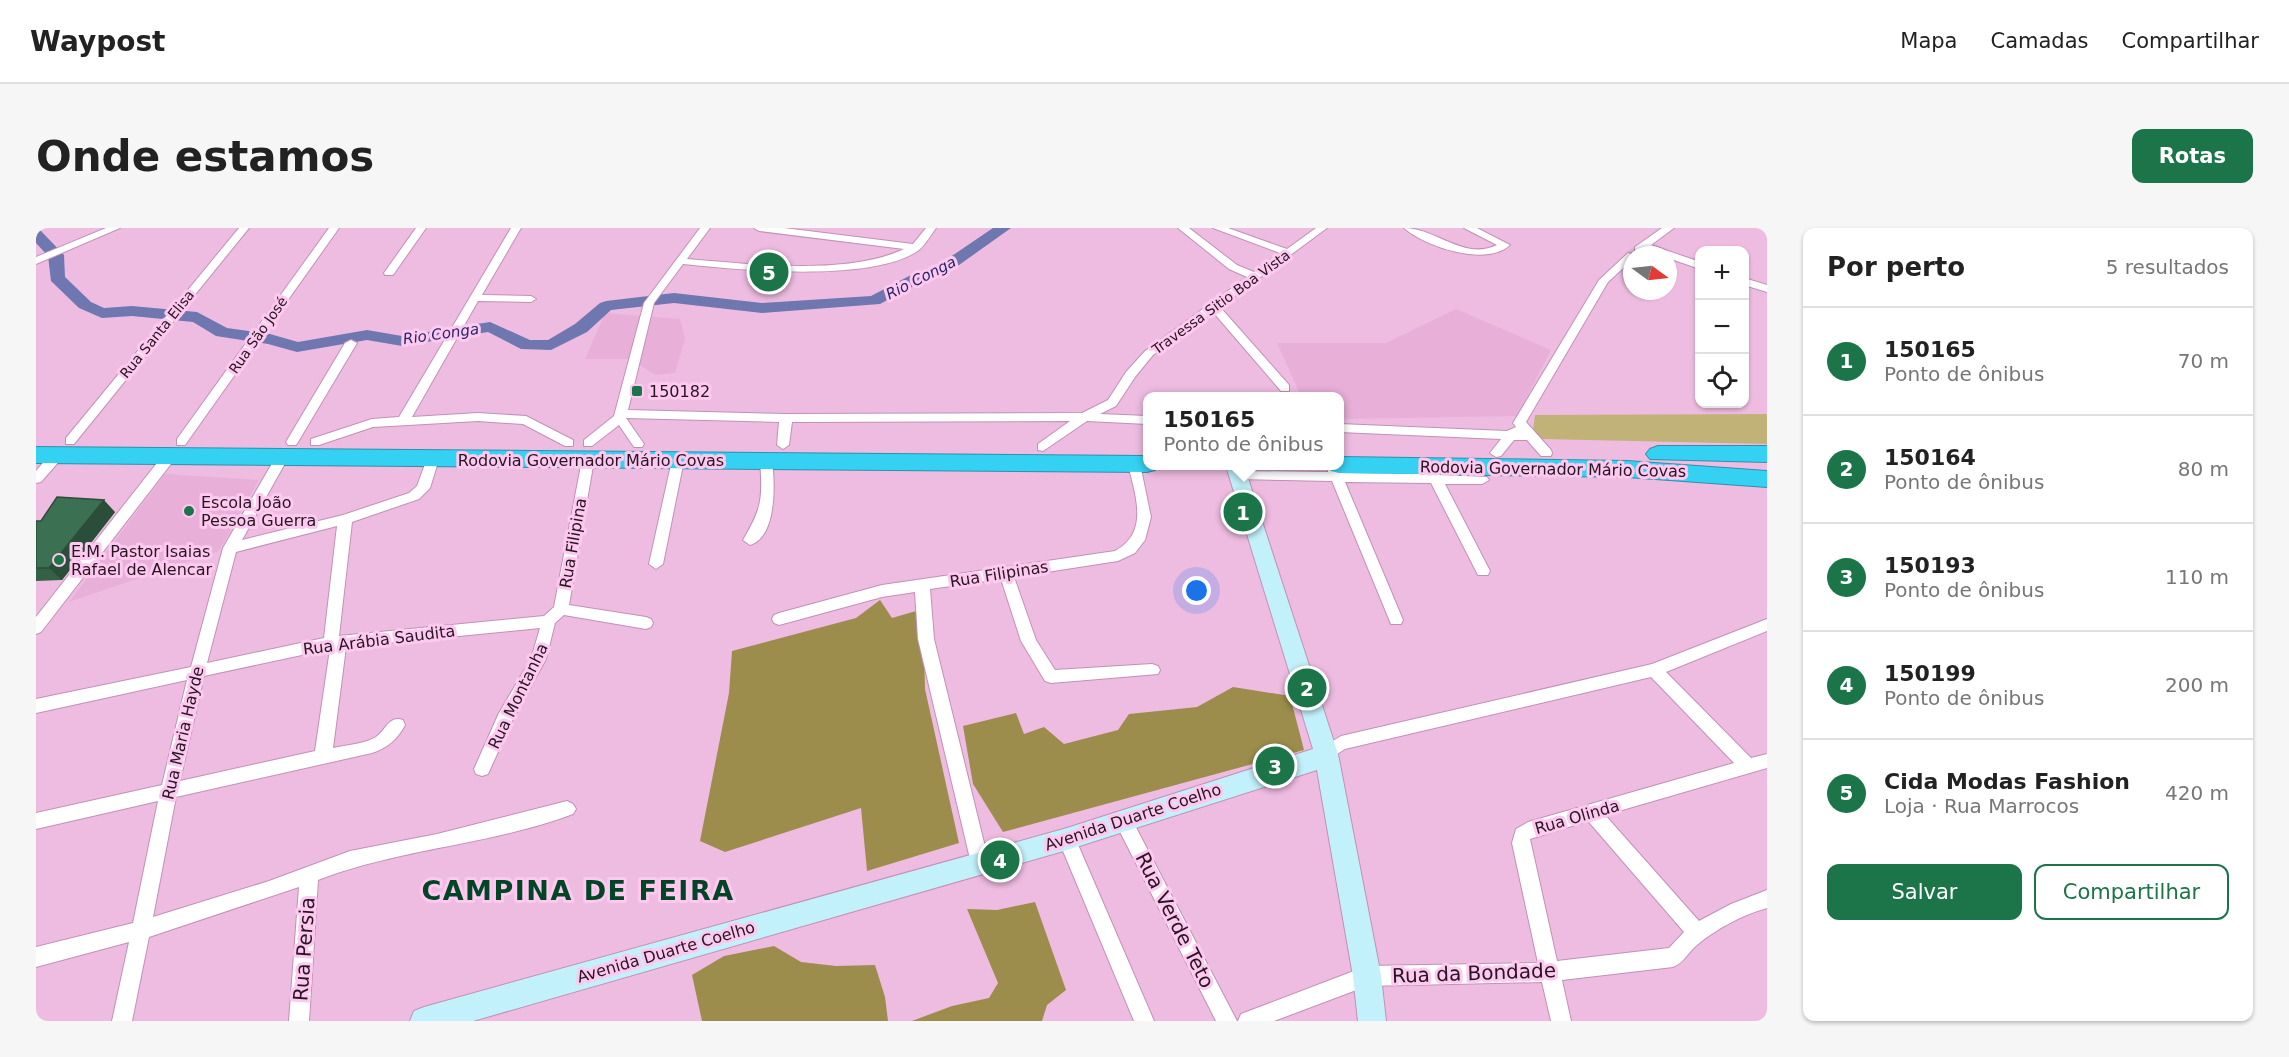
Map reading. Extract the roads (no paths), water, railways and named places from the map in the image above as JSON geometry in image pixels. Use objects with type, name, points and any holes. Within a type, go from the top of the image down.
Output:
[{"type":"highway","name":"Rodovia Governador Mário Covas","points":[[36,441],[54,450],[296,447],[582,449],[678,460],[1143,459]]},
{"type":"highway","name":"Rodovia Governador Mário Covas","points":[[296,447],[433,459],[639,444],[1044,447],[1143,459]]},
{"type":"highway","name":"Rodovia Governador Mário Covas","points":[[1344,451],[1767,454]]},
{"type":"highway","name":"Rodovia Governador Mário Covas","points":[[1344,469],[1433,473],[1627,470],[1767,479]]},
{"type":"main road","points":[[1236,470],[1326,754],[1367,976],[1372,1021]]},
{"type":"main road","name":"Avenida Duarte Coelho","points":[[424,1021],[1067,839],[1313,761],[1326,754]]},
{"type":"street","points":[[37,260],[115,228]]},
{"type":"street","name":"Rua Santa Elisa","points":[[36,479],[54,450],[156,335],[244,228]]},
{"type":"street","name":"Rua São José","points":[[36,628],[175,449],[334,228]]},
{"type":"street","points":[[389,273],[421,228]]},
{"type":"street","points":[[405,419],[460,320],[516,228]]},
{"type":"street","points":[[296,447],[372,423],[447,417],[514,418],[537,424],[582,449],[621,416],[652,299],[705,228]]},
{"type":"street","points":[[759,228],[916,247]]},
{"type":"street","points":[[679,261],[762,268],[840,266],[903,254],[916,247],[931,228]]},
{"type":"street","points":[[1183,228],[1233,267],[1254,276]]},
{"type":"street","points":[[1218,228],[1289,253]]},
{"type":"street","points":[[1408,228],[1468,252],[1487,251],[1505,245],[1469,228]]},
{"type":"street","points":[[1643,246],[1669,228]]},
{"type":"street","name":"Travessa Sitio Boa Vista","points":[[1044,447],[1084,417],[1112,403],[1142,359],[1254,276],[1289,253],[1317,229]]},
{"type":"street","points":[[1677,258],[1695,264]]},
{"type":"street","points":[[1496,453],[1511,436],[1604,280],[1623,263]]},
{"type":"street","points":[[1749,283],[1767,289]]},
{"type":"street","points":[[474,298],[531,299]]},
{"type":"street","points":[[1214,307],[1285,388]]},
{"type":"street","name":"Rua Maria Hayde","points":[[122,1021],[169,791],[197,672],[230,548],[296,447],[351,343]]},
{"type":"street","points":[[621,416],[1084,417],[1143,420]]},
{"type":"street","points":[[621,416],[639,444]]},
{"type":"street","points":[[783,445],[786,418]]},
{"type":"street","points":[[1519,423],[1528,436],[1546,453]]},
{"type":"street","points":[[1344,428],[1528,436]]},
{"type":"street","name":"Rua Filipina","points":[[548,621],[561,609],[582,449]]},
{"type":"street","points":[[230,548],[345,519],[419,493],[433,459]]},
{"type":"street","points":[[656,564],[678,460]]},
{"type":"street","points":[[750,540],[764,523],[768,509],[766,461]]},
{"type":"street","name":"Rua Filipinas","points":[[779,619],[882,591],[1118,556],[1133,550],[1139,541],[1143,525],[1143,470]]},
{"type":"street","points":[[1336,470],[1396,620]]},
{"type":"street","points":[[1433,473],[1482,480]]},
{"type":"street","points":[[1433,473],[1483,571]]},
{"type":"street","points":[[323,757],[345,519]]},
{"type":"street","points":[[1006,573],[1029,641],[1051,677],[1152,670]]},
{"type":"street","points":[[922,586],[926,639],[980,863]]},
{"type":"street","points":[[36,610],[56,603]]},
{"type":"street","points":[[561,609],[646,622]]},
{"type":"street","name":"Rua Arábia Saudita","points":[[36,706],[335,643],[548,621]]},
{"type":"street","name":"Rua Montanha","points":[[482,769],[506,717],[540,656],[546,641],[548,621]]},
{"type":"street","name":"Avenida Duarte Coelho","points":[[1326,754],[1341,743],[1654,670],[1767,625]]},
{"type":"street","points":[[1654,670],[1748,767]]},
{"type":"street","points":[[36,821],[377,743],[397,725]]},
{"type":"street","name":"Rua Olinda","points":[[1549,972],[1521,843],[1522,835],[1528,830],[1767,762]]},
{"type":"street","points":[[36,957],[141,930],[309,877],[350,859],[437,842],[567,809]]},
{"type":"street","points":[[1592,813],[1698,934]]},
{"type":"street","name":"Rua Verde Teto","points":[[1123,820],[1227,1021]]},
{"type":"street","points":[[1067,839],[1144,1021]]},
{"type":"street","name":"Rua Persia","points":[[299,1021],[309,877]]},
{"type":"street","name":"Rua da Bondade","points":[[1248,1021],[1367,976],[1549,972],[1673,957],[1680,952],[1689,939],[1742,908],[1767,899]]},
{"type":"street","points":[[1549,972],[1561,1021]]},
{"type":"waterway","name":"Rio Conga","points":[[36,234],[56,255],[57,278],[85,305],[102,313],[132,311],[197,317],[222,332],[270,339],[297,347],[367,335],[402,341],[490,327],[527,345],[551,345],[581,328],[606,306],[674,298],[762,308],[874,301],[917,278],[946,267],[1003,228]]},
{"type":"place","name":"Cida Modas Fashion","points":[[769,272]]},
{"type":"place","name":"150182","points":[[637,391]]},
{"type":"place","name":"Escola João Pessoa Guerra","points":[[189,511]]},
{"type":"place","name":"150165","points":[[1243,512]]},
{"type":"place","name":"E.M. Pastor Isaias Rafael de Alencar","points":[[59,560]]},
{"type":"place","name":"150164","points":[[1307,688]]},
{"type":"place","name":"150193","points":[[1275,766]]},
{"type":"place","name":"150199","points":[[1000,860]]},
{"type":"district","name":"CAMPINA DE FEIRA","points":[[578,890]]}]
